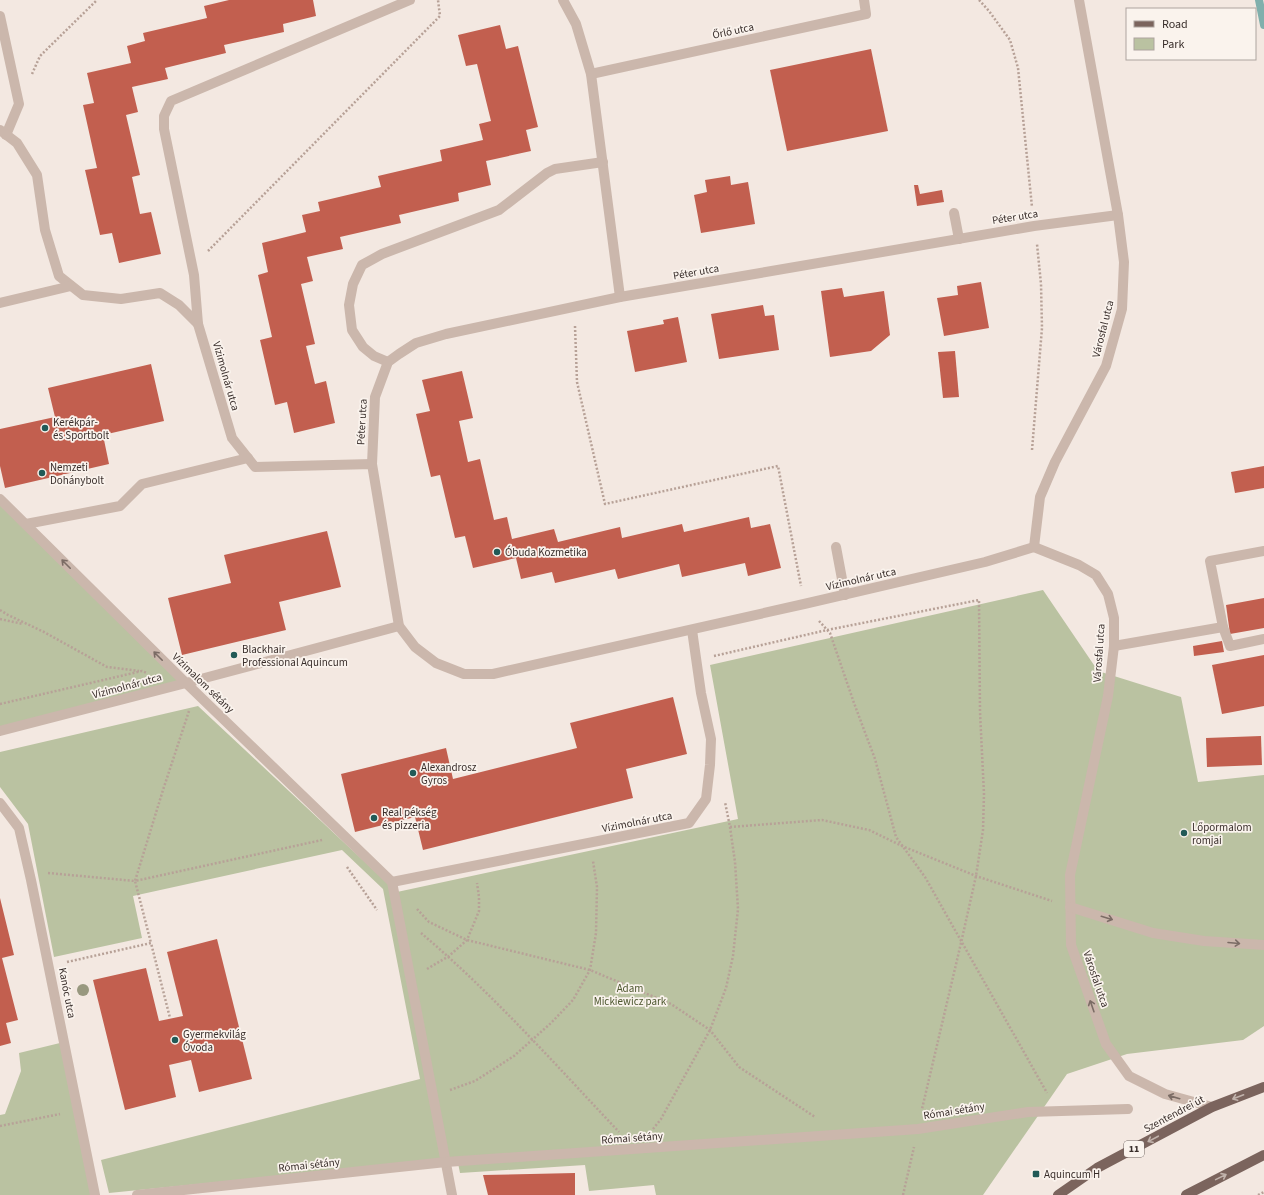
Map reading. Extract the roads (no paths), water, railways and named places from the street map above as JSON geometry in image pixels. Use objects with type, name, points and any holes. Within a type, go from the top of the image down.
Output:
[{"type":"main road","name":"Szentendrei út","points":[[1058,1195],[1097,1168],[1212,1107],[1264,1087]]},
{"type":"main road","points":[[1186,1195],[1264,1155]]},
{"type":"street","points":[[198,324],[193,267],[164,129],[164,116],[170,101],[410,0]]},
{"type":"street","points":[[563,0],[576,24],[591,74],[620,297]]},
{"type":"street","name":"Őrlő utca","points":[[591,74],[866,14],[864,0]]},
{"type":"street","name":"Városfal utca","points":[[1079,0],[1118,215],[1124,262],[1122,309],[1106,366],[1055,462],[1040,496],[1034,547],[1079,565],[1096,575],[1108,594],[1114,618],[1114,646],[1108,696],[1070,875],[1071,946],[1106,1044],[1129,1076],[1164,1094],[1212,1107]]},
{"type":"street","points":[[0,16],[19,104],[3,132]]},
{"type":"street","name":"Vízimolnár utca","points":[[3,132],[17,143],[37,175],[45,230],[59,276],[83,295],[121,299],[160,293],[179,305],[198,324],[232,438],[255,467],[372,464],[399,626],[415,647],[436,663],[464,674],[493,674],[845,595],[985,562],[1034,547]]},
{"type":"street","points":[[388,362],[374,356],[363,347],[352,330],[349,305],[353,284],[362,265],[382,254],[499,210],[547,172],[555,169],[603,162]]},
{"type":"street","points":[[954,213],[959,239]]},
{"type":"street","name":"Péter utca","points":[[372,464],[375,397],[388,362],[416,343],[446,334],[620,297],[1034,226],[1118,215]]},
{"type":"street","points":[[0,303],[71,286]]},
{"type":"street","points":[[26,524],[120,506],[142,484],[248,458]]},
{"type":"street","name":"Vízimalom sétány","points":[[0,499],[195,693],[392,882]]},
{"type":"street","points":[[836,547],[845,595]]},
{"type":"street","points":[[1264,550],[1210,561],[1223,627],[1230,646],[1264,639]]},
{"type":"street","name":"Vízimolnár utca","points":[[0,732],[186,684],[399,626]]},
{"type":"street","points":[[1114,646],[1223,627]]},
{"type":"street","name":"Vízimolnár utca","points":[[392,882],[689,824],[706,799],[711,739],[700,693],[692,630]]},
{"type":"street","name":"Kanóc utca","points":[[0,803],[19,828],[49,966],[95,1195]]},
{"type":"street","points":[[392,882],[452,1195]]},
{"type":"street","points":[[1070,907],[1154,933],[1204,941],[1264,945]]},
{"type":"street","name":"Római sétány","points":[[137,1195],[446,1162],[918,1129],[1028,1112],[1128,1109]]},
{"type":"waterway","points":[[1259,0],[1264,25]]},
{"type":"place","name":"Kerékpár- és Sportbolt","points":[[45,428]]},
{"type":"place","name":"Nemzeti Dohánybolt","points":[[42,473]]},
{"type":"place","name":"Óbuda Kozmetika","points":[[497,552]]},
{"type":"place","name":"Blackhair Professional Aquincum","points":[[234,655]]},
{"type":"place","name":"Alexandrosz Gyros","points":[[413,773]]},
{"type":"place","name":"Real pékség és pizzeria","points":[[374,818]]},
{"type":"place","name":"Lőpormalom romjai","points":[[1184,833]]},
{"type":"place","name":"Gyermekvilág Óvoda","points":[[175,1040]]},
{"type":"place","name":"Aquincum H","points":[[1036,1174]]},
{"type":"park label","name":"Adam Mickiewicz park","points":[[630,994]]}]
